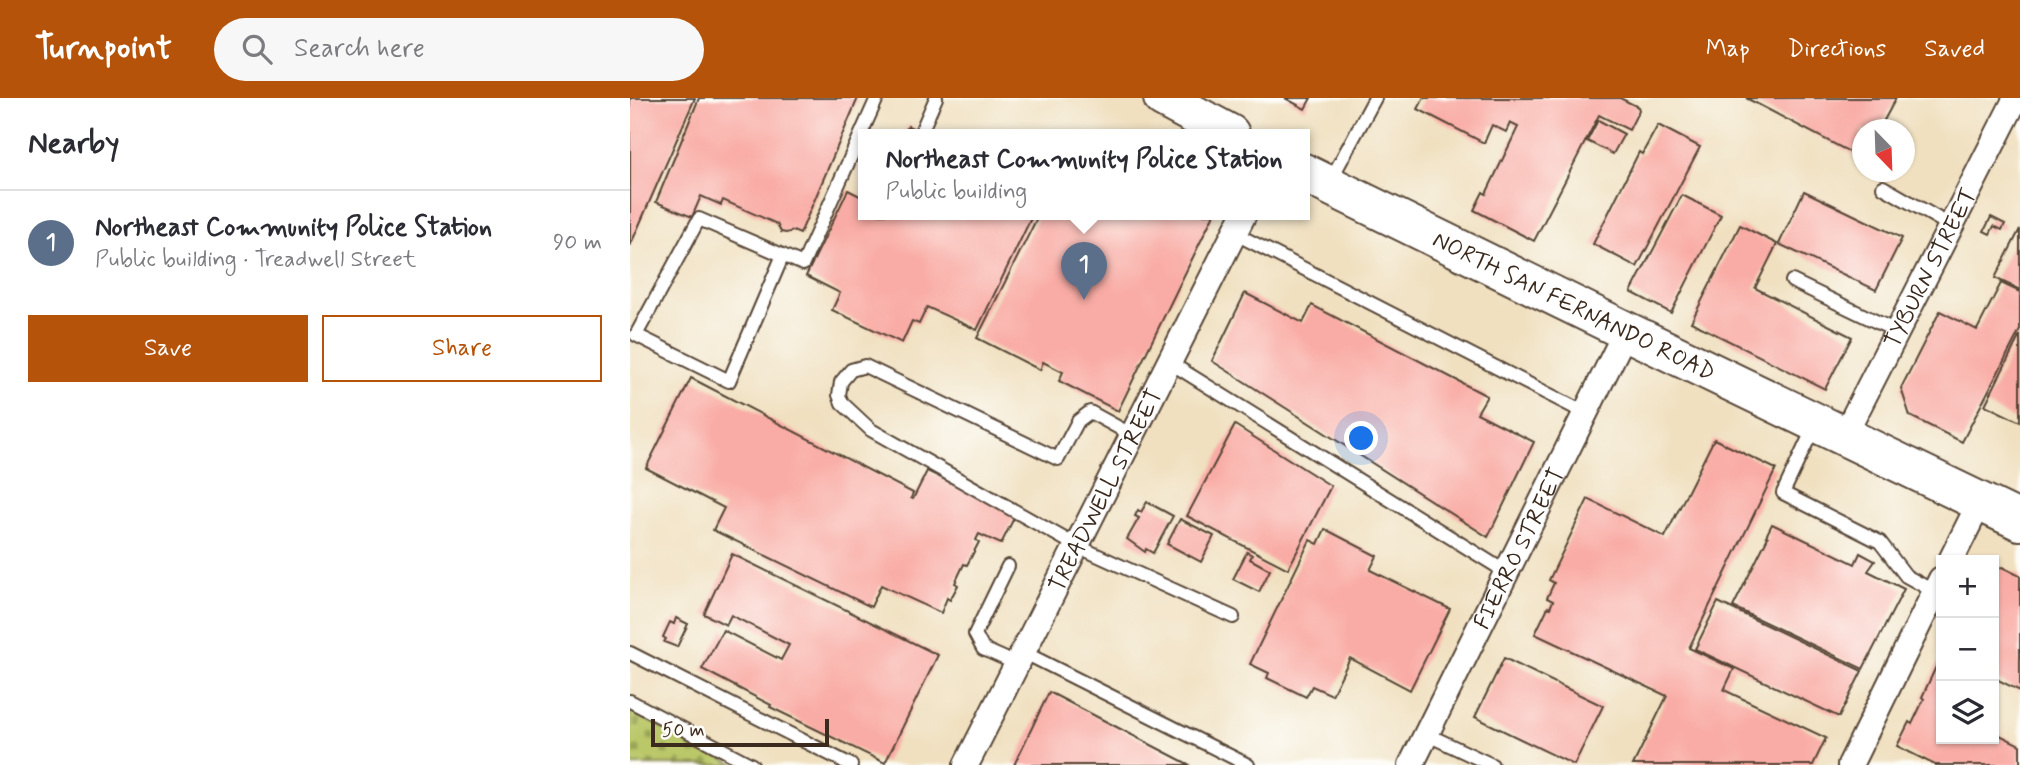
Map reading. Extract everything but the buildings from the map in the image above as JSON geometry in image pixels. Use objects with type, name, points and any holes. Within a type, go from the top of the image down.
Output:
[{"type":"main road","points":[[1163,98],[1221,129]]},
{"type":"main road","name":"NORTH SAN FERNANDO ROAD","points":[[1316,179],[2020,521]]},
{"type":"street","name":"TYBURN STREET","points":[[1830,430],[1898,332],[2016,98]]},
{"type":"street","name":"TREADWELL STREET","points":[[966,765],[1239,224]]},
{"type":"street","name":"FIERRO STREET","points":[[1411,765],[1626,331]]},
{"type":"street","points":[[1954,555],[1980,502]]},
{"type":"street","points":[[1850,765],[1936,590]]},
{"type":"lane","points":[[863,129],[877,98]]},
{"type":"lane","points":[[922,129],[936,98]]},
{"type":"lane","points":[[1316,179],[1375,98]]},
{"type":"lane","points":[[783,255],[729,382],[636,335],[699,219],[783,255],[803,264],[858,141]]},
{"type":"lane","points":[[1883,187],[1951,226]]},
{"type":"lane","points":[[1239,224],[1585,413]]},
{"type":"lane","points":[[1792,281],[1898,332]]},
{"type":"lane","points":[[1169,362],[1506,572]]},
{"type":"lane","points":[[1132,435],[1090,412],[1078,421],[1058,459],[865,366],[851,370],[841,382],[839,395],[842,403],[872,430],[1077,546],[1233,617]]},
{"type":"lane","points":[[1830,430],[1783,493],[1880,542],[1906,576],[1936,585]]},
{"type":"lane","points":[[1008,566],[975,634],[983,649],[1020,658],[1248,765]]},
{"type":"lane","points":[[630,653],[851,765]]},
{"type":"lane","points":[[630,701],[752,765]]},
{"type":"lane","points":[[1426,734],[1492,765]]},
{"type":"green space","points":[[630,711],[736,765],[630,765]]},
{"type":"place","name":"Northeast Community Police Station","points":[[1084,300]]}]
